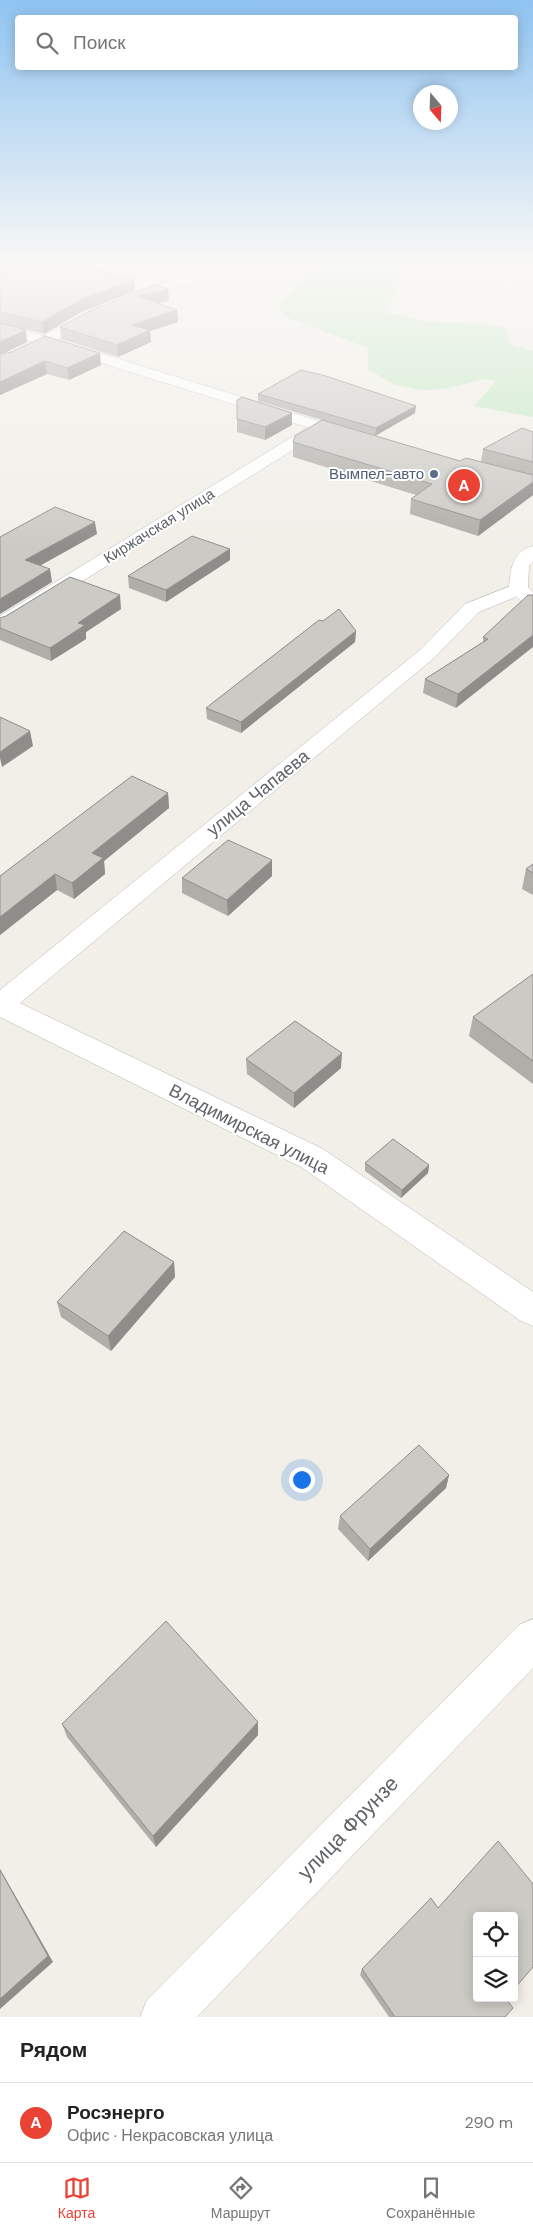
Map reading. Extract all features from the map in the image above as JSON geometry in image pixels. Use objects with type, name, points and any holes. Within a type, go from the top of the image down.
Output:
[{"type":"street","points":[[107,360],[365,440]]},
{"type":"street","name":"Киржачская улица","points":[[0,624],[319,427]]},
{"type":"street","points":[[526,596],[520,565],[533,551]]},
{"type":"street","name":"улица Чапаева","points":[[0,1005],[427,654],[472,608],[526,596]]},
{"type":"street","name":"Владимирская улица","points":[[0,1005],[312,1158],[533,1311]]},
{"type":"street","name":"улица Фрунзе","points":[[164,2017],[533,1639]]},
{"type":"green space","points":[[368,360],[533,360],[533,417],[474,406],[496,381],[485,379],[444,389],[422,390],[393,384],[368,369]]},
{"type":"building","points":[[0,360],[84,360],[67,368],[45,361],[0,382]]},
{"type":"building","points":[[301,370],[326,376],[416,406],[376,428],[258,394]]},
{"type":"building","points":[[242,397],[292,413],[265,427],[237,419],[237,400]]},
{"type":"building","points":[[322,420],[460,461],[466,458],[533,475],[533,482],[480,520],[411,499],[432,484],[293,442],[295,436]]},
{"type":"building","points":[[522,428],[533,432],[533,462],[483,449]]},
{"type":"building","points":[[55,507],[95,522],[25,560],[50,569],[0,599],[0,537]]},
{"type":"building","points":[[192,536],[230,549],[166,590],[128,576]]},
{"type":"building","points":[[70,577],[120,595],[78,623],[85,625],[50,648],[0,628],[0,618]]},
{"type":"building","points":[[528,595],[533,595],[533,635],[458,694],[425,679],[488,639],[483,637]]},
{"type":"building","points":[[339,609],[356,631],[241,722],[206,708],[319,620],[323,621]]},
{"type":"building","points":[[0,717],[30,731],[0,752]]},
{"type":"building","points":[[132,776],[168,793],[92,853],[103,858],[72,883],[55,874],[0,917],[0,876]]},
{"type":"building","points":[[228,840],[272,860],[227,900],[182,878]]},
{"type":"building","points":[[533,864],[533,873],[526,869]]},
{"type":"building","points":[[533,974],[533,1061],[473,1017]]},
{"type":"building","points":[[295,1021],[342,1053],[294,1093],[246,1059]]},
{"type":"building","points":[[393,1139],[429,1165],[402,1190],[365,1163]]},
{"type":"building","points":[[124,1231],[174,1262],[108,1336],[57,1302]]},
{"type":"building","points":[[419,1445],[449,1475],[370,1549],[340,1516]]},
{"type":"building","points":[[166,1621],[258,1722],[153,1836],[62,1724]]},
{"type":"building","points":[[498,1841],[533,1884],[533,1967],[518,1984],[518,1912],[473,1912],[473,2002],[508,2002],[513,2008],[505,2017],[395,2017],[362,1969],[431,1898],[438,1908]]},
{"type":"building","points":[[0,1870],[48,1956],[0,1999]]},
{"type":"place","name":"Вымпел-авто","points":[[434,474]]},
{"type":"place","name":"Росэнерго","points":[[464,485]]}]
